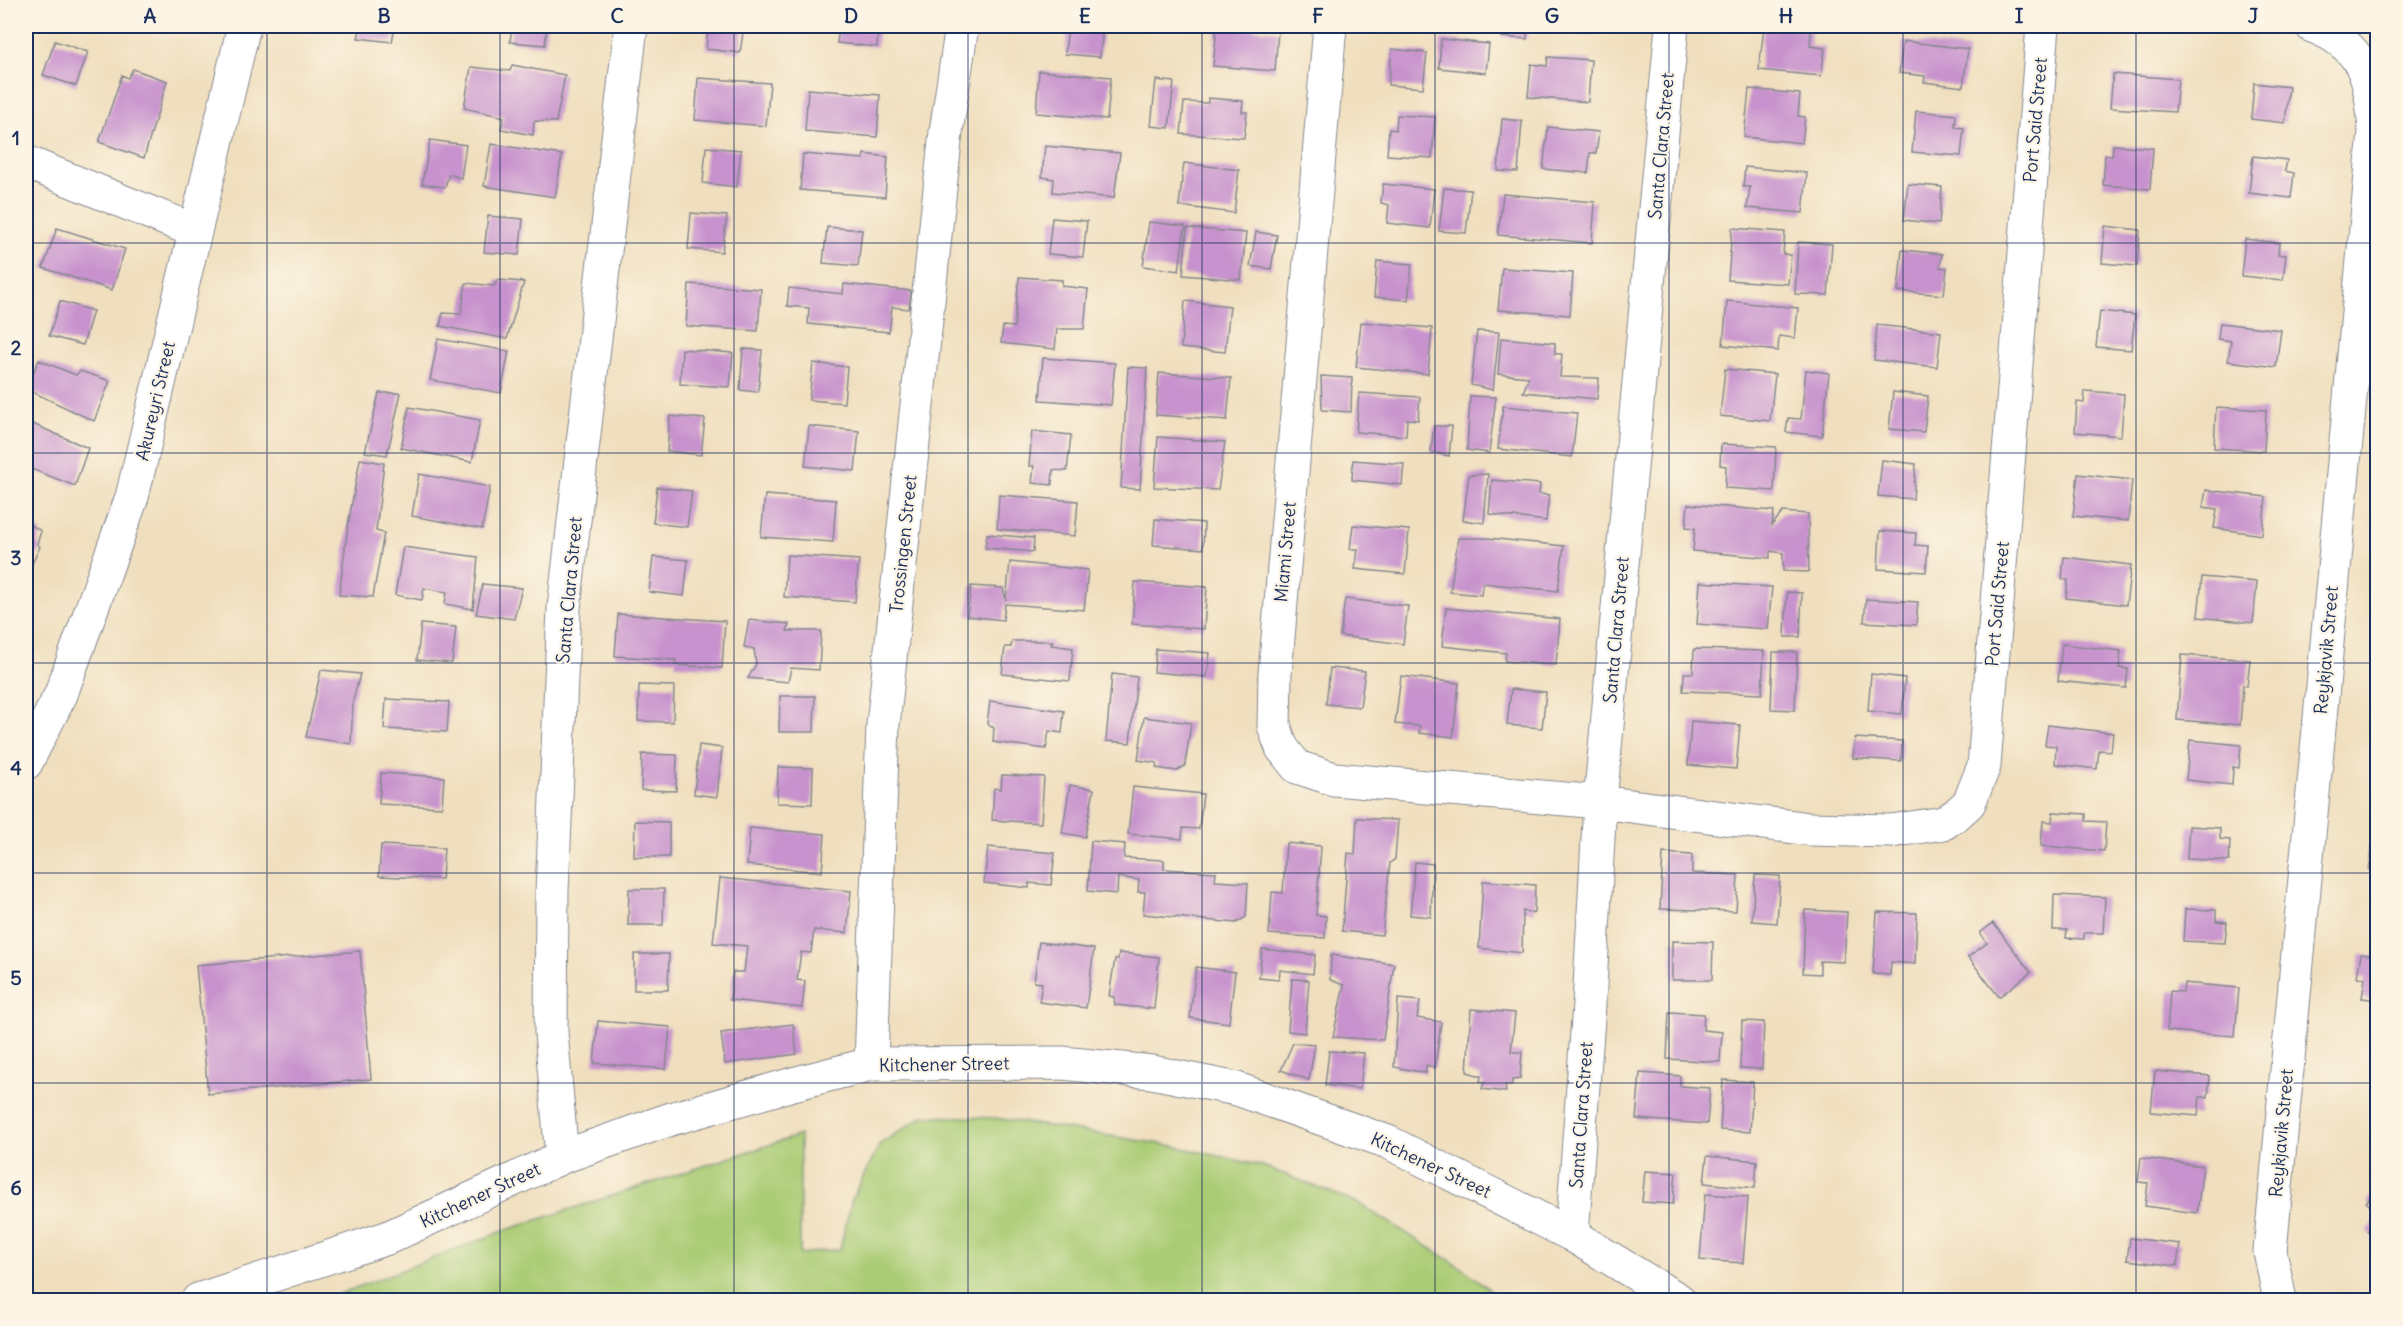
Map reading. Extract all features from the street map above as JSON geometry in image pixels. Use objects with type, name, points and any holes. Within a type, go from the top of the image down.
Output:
[{"type":"street","name":"Akureyri Street","points":[[26,763],[60,694],[132,497],[244,26]]},
{"type":"street","name":"Santa Clara Street","points":[[562,1157],[551,1032],[552,892],[564,608],[631,26]]},
{"type":"street","name":"Trossingen Street","points":[[870,1064],[884,725],[945,144],[962,26]]},
{"type":"street","name":"Miami Street","points":[[1330,26],[1275,672],[1274,726],[1282,747],[1297,767],[1334,779],[1600,802]]},
{"type":"street","name":"Santa Clara Street","points":[[1572,1235],[1589,1005],[1600,802],[1672,26]]},
{"type":"street","name":"Port Said Street","points":[[1600,802],[1810,829],[1857,831],[1891,831],[1944,823],[1968,802],[1984,766],[2043,26]]},
{"type":"street","name":"Reykjavik Street","points":[[2280,1300],[2270,1251],[2375,132],[2373,95],[2368,78],[2355,53],[2324,30],[2312,26]]},
{"type":"street","points":[[26,162],[195,231]]},
{"type":"street","name":"Kitchener Street","points":[[198,1300],[387,1238],[562,1157],[671,1119],[870,1064],[1062,1063],[1152,1072],[1237,1089],[1388,1142],[1572,1235],[1679,1300]]},
{"type":"green space","points":[[923,1116],[995,1118],[1174,1146],[1263,1166],[1358,1203],[1464,1269],[1503,1300],[324,1300],[503,1231],[800,1135],[800,1254],[840,1249],[852,1199],[880,1144]]},
{"type":"building","points":[[361,26],[395,26],[392,42],[358,38]]},
{"type":"building","points":[[512,26],[547,26],[545,45],[510,42]]},
{"type":"building","points":[[708,26],[744,26],[740,53],[706,49]]},
{"type":"building","points":[[1068,26],[1103,26],[1100,57],[1065,54]]},
{"type":"building","points":[[1217,26],[1278,31],[1275,71],[1213,66]]},
{"type":"building","points":[[1503,26],[1528,26],[1527,39],[1502,37]]},
{"type":"building","points":[[1555,26],[1590,26],[1590,32],[1555,28]]},
{"type":"building","points":[[839,27],[878,31],[877,47],[837,43]]},
{"type":"building","points":[[1764,27],[1811,31],[1810,46],[1825,48],[1821,76],[1759,70]]},
{"type":"building","points":[[1441,39],[1489,44],[1486,73],[1439,68]]},
{"type":"building","points":[[55,41],[88,52],[76,86],[43,75]]},
{"type":"building","points":[[1903,41],[1968,49],[1963,87],[1924,82],[1925,76],[1899,73]]},
{"type":"building","points":[[1392,49],[1427,53],[1423,88],[1388,85]]},
{"type":"building","points":[[1548,57],[1591,60],[1588,102],[1528,97],[1531,64],[1547,66]]},
{"type":"building","points":[[512,65],[565,75],[556,122],[534,121],[533,135],[501,129],[504,117],[464,108],[471,67],[510,71]]},
{"type":"building","points":[[133,69],[167,81],[144,158],[99,142],[122,75],[128,78]]},
{"type":"building","points":[[1039,71],[1111,77],[1107,119],[1036,113]]},
{"type":"building","points":[[2113,74],[2178,79],[2175,112],[2110,108]]},
{"type":"building","points":[[698,78],[770,83],[766,126],[695,120]]},
{"type":"building","points":[[1156,80],[1174,82],[1169,128],[1151,126]]},
{"type":"building","points":[[2254,83],[2289,87],[2285,123],[2251,119]]},
{"type":"building","points":[[808,89],[880,95],[877,137],[805,131]]},
{"type":"building","points":[[1749,89],[1800,94],[1798,116],[1805,117],[1802,143],[1744,137]]},
{"type":"building","points":[[1208,98],[1243,101],[1242,112],[1247,112],[1244,138],[1181,134],[1184,102],[1208,103]]},
{"type":"building","points":[[1916,111],[1956,115],[1955,127],[1964,128],[1961,156],[1912,152]]},
{"type":"building","points":[[1397,115],[1435,117],[1432,158],[1387,155],[1389,129],[1396,130]]},
{"type":"building","points":[[1502,119],[1522,121],[1518,172],[1498,171]]},
{"type":"building","points":[[1548,127],[1599,132],[1596,153],[1590,153],[1588,173],[1543,169]]},
{"type":"building","points":[[430,140],[466,145],[461,178],[449,174],[445,187],[422,184]]},
{"type":"building","points":[[491,144],[562,155],[555,197],[484,186]]},
{"type":"building","points":[[2113,145],[2153,148],[2150,189],[2103,185],[2105,155],[2112,156]]},
{"type":"building","points":[[1045,146],[1120,153],[1114,198],[1053,192],[1054,179],[1042,177]]},
{"type":"building","points":[[706,147],[741,150],[737,187],[703,183]]},
{"type":"building","points":[[803,154],[863,159],[864,154],[888,157],[885,197],[800,190]]},
{"type":"building","points":[[2253,156],[2287,160],[2285,171],[2294,173],[2291,198],[2249,193]]},
{"type":"building","points":[[1184,163],[1239,170],[1234,213],[1179,206]]},
{"type":"building","points":[[1745,167],[1807,173],[1803,213],[1747,208],[1750,187],[1743,187]]},
{"type":"building","points":[[1383,184],[1434,189],[1430,228],[1387,223],[1389,205],[1381,203]]},
{"type":"building","points":[[1908,184],[1942,187],[1939,224],[1904,220]]},
{"type":"building","points":[[1444,188],[1471,190],[1466,233],[1439,231]]},
{"type":"building","points":[[1503,194],[1595,202],[1592,243],[1498,235]]},
{"type":"building","points":[[691,213],[727,216],[722,252],[688,249]]},
{"type":"building","points":[[488,216],[523,219],[519,255],[484,252]]},
{"type":"building","points":[[1052,218],[1087,221],[1083,257],[1048,254]]},
{"type":"building","points":[[1149,222],[1185,226],[1179,271],[1143,266]]},
{"type":"building","points":[[2105,226],[2140,230],[2137,266],[2102,263]]},
{"type":"building","points":[[827,227],[862,230],[858,266],[823,263]]},
{"type":"building","points":[[57,228],[125,249],[112,290],[43,268]]},
{"type":"building","points":[[1187,228],[1246,233],[1241,280],[1183,275]]},
{"type":"building","points":[[1732,228],[1785,232],[1783,254],[1791,255],[1788,284],[1728,280]]},
{"type":"building","points":[[1256,232],[1277,235],[1271,269],[1250,266]]},
{"type":"building","points":[[2245,239],[2279,243],[2278,255],[2286,255],[2283,280],[2241,276]]},
{"type":"building","points":[[1798,242],[1832,244],[1828,295],[1795,294]]},
{"type":"building","points":[[1902,250],[1942,254],[1940,267],[1947,268],[1944,295],[1898,291]]},
{"type":"building","points":[[1377,261],[1412,264],[1408,300],[1374,297]]},
{"type":"building","points":[[1502,268],[1573,273],[1570,315],[1498,310]]},
{"type":"building","points":[[1019,277],[1062,280],[1062,286],[1088,289],[1084,329],[1057,329],[1055,349],[1001,343],[1003,326],[1014,327]]},
{"type":"building","points":[[497,280],[524,282],[507,339],[440,326],[443,313],[461,314],[466,283],[494,286]]},
{"type":"building","points":[[689,284],[761,289],[758,331],[686,326]]},
{"type":"building","points":[[844,284],[911,291],[909,309],[892,307],[889,332],[808,324],[809,308],[787,306],[789,288],[843,294]]},
{"type":"building","points":[[60,301],[93,311],[83,345],[49,336]]},
{"type":"building","points":[[1185,301],[1230,306],[1225,352],[1181,348]]},
{"type":"building","points":[[1727,301],[1798,308],[1795,338],[1779,336],[1778,351],[1723,345]]},
{"type":"building","points":[[2100,311],[2135,315],[2131,350],[2096,347]]},
{"type":"building","points":[[1361,322],[1432,328],[1428,374],[1356,367]]},
{"type":"building","points":[[2220,323],[2281,330],[2276,367],[2228,361],[2231,341],[2218,339]]},
{"type":"building","points":[[1877,325],[1941,332],[1937,367],[1874,360]]},
{"type":"building","points":[[1477,331],[1499,332],[1493,390],[1471,385]]},
{"type":"building","points":[[1501,338],[1555,343],[1555,354],[1562,354],[1560,377],[1599,378],[1597,399],[1523,392],[1529,377],[1498,374]]},
{"type":"building","points":[[438,339],[509,351],[501,393],[430,380]]},
{"type":"building","points":[[682,349],[733,353],[730,387],[680,384]]},
{"type":"building","points":[[743,349],[762,350],[758,392],[740,390]]},
{"type":"building","points":[[1043,358],[1115,363],[1111,405],[1040,400]]},
{"type":"building","points":[[39,360],[76,375],[80,371],[110,381],[94,421],[26,389]]},
{"type":"building","points":[[813,363],[847,367],[844,403],[809,400]]},
{"type":"building","points":[[1128,367],[1147,368],[1140,489],[1121,488]]},
{"type":"building","points":[[1725,369],[1775,374],[1770,421],[1720,416]]},
{"type":"building","points":[[1806,370],[1829,373],[1822,436],[1786,432],[1788,418],[1801,419]]},
{"type":"building","points":[[1159,373],[1231,378],[1227,420],[1156,415]]},
{"type":"building","points":[[1321,376],[1352,378],[1351,412],[1322,410]]},
{"type":"building","points":[[2085,391],[2124,394],[2121,436],[2075,432],[2077,402],[2084,403]]},
{"type":"building","points":[[1893,392],[1928,396],[1924,432],[1889,429]]},
{"type":"building","points":[[379,393],[401,393],[387,455],[365,452]]},
{"type":"building","points":[[1359,393],[1420,397],[1418,420],[1407,419],[1406,436],[1356,432]]},
{"type":"building","points":[[1470,396],[1496,397],[1489,453],[1467,450]]},
{"type":"building","points":[[1503,406],[1577,413],[1572,457],[1498,449]]},
{"type":"building","points":[[409,407],[480,420],[472,462],[401,448]]},
{"type":"building","points":[[2216,407],[2266,410],[2264,451],[2214,448]]},
{"type":"building","points":[[670,416],[705,419],[701,455],[667,451]]},
{"type":"building","points":[[26,421],[88,448],[75,486],[26,467]]},
{"type":"building","points":[[809,426],[859,431],[855,471],[805,466]]},
{"type":"building","points":[[1434,426],[1452,426],[1449,456],[1431,452]]},
{"type":"building","points":[[1032,431],[1071,435],[1067,471],[1053,470],[1052,485],[1032,483],[1034,466],[1029,466]]},
{"type":"building","points":[[1158,437],[1225,442],[1218,490],[1154,487]]},
{"type":"building","points":[[1721,444],[1776,447],[1774,491],[1725,488],[1726,466],[1720,465]]},
{"type":"building","points":[[360,459],[384,463],[376,531],[384,533],[373,597],[339,595]]},
{"type":"building","points":[[1353,460],[1404,464],[1402,485],[1352,480]]},
{"type":"building","points":[[1882,460],[1916,464],[1913,499],[1878,496]]},
{"type":"building","points":[[419,474],[490,487],[482,529],[412,516]]},
{"type":"building","points":[[1488,474],[1484,523],[1463,520],[1469,475]]},
{"type":"building","points":[[2078,474],[2132,480],[2128,521],[2073,516]]},
{"type":"building","points":[[1492,480],[1540,484],[1539,494],[1549,495],[1546,521],[1489,514]]},
{"type":"building","points":[[657,487],[692,491],[687,527],[653,523]]},
{"type":"building","points":[[2206,490],[2266,497],[2262,535],[2214,528],[2217,509],[2203,507]]},
{"type":"building","points":[[765,495],[836,500],[833,542],[761,537]]},
{"type":"building","points":[[999,495],[1078,501],[1075,536],[997,529]]},
{"type":"building","points":[[1688,504],[1774,511],[1772,525],[1783,512],[1808,514],[1809,572],[1783,571],[1783,553],[1770,551],[1770,558],[1693,551],[1695,528],[1686,527]]},
{"type":"building","points":[[1155,519],[1204,523],[1203,549],[1153,545]]},
{"type":"building","points":[[26,522],[41,531],[37,544],[40,547],[31,566],[26,562]]},
{"type":"building","points":[[1353,525],[1409,530],[1405,574],[1355,569],[1358,549],[1350,549]]},
{"type":"building","points":[[1880,531],[1916,533],[1915,545],[1928,546],[1926,572],[1878,569]]},
{"type":"building","points":[[987,534],[1034,538],[1033,552],[985,548]]},
{"type":"building","points":[[1458,538],[1488,538],[1564,546],[1558,591],[1483,583],[1481,595],[1450,592]]},
{"type":"building","points":[[403,547],[478,557],[473,609],[445,604],[447,592],[424,588],[422,600],[395,595]]},
{"type":"building","points":[[787,555],[859,560],[855,602],[784,597]]},
{"type":"building","points":[[653,557],[688,560],[684,596],[649,592]]},
{"type":"building","points":[[2064,557],[2131,565],[2126,605],[2066,598],[2068,580],[2062,579]]},
{"type":"building","points":[[1010,562],[1088,570],[1084,610],[1005,604],[1003,620],[967,616],[971,586],[1003,588],[1006,600]]},
{"type":"building","points":[[2202,577],[2257,582],[2253,623],[2198,617]]},
{"type":"building","points":[[1135,582],[1207,587],[1204,629],[1132,624]]},
{"type":"building","points":[[1700,582],[1772,587],[1768,629],[1697,624]]},
{"type":"building","points":[[483,584],[522,588],[514,619],[476,614]]},
{"type":"building","points":[[1787,592],[1802,593],[1800,637],[1785,637]]},
{"type":"building","points":[[1345,599],[1408,606],[1403,644],[1340,636]]},
{"type":"building","points":[[1866,599],[1918,602],[1916,625],[1864,622]]},
{"type":"building","points":[[1446,608],[1560,619],[1556,665],[1505,661],[1506,653],[1442,646]]},
{"type":"building","points":[[618,614],[725,621],[722,668],[675,665],[676,660],[615,656]]},
{"type":"building","points":[[749,620],[789,624],[787,631],[821,631],[819,670],[791,668],[788,682],[748,678],[756,664],[754,649],[744,647]]},
{"type":"building","points":[[421,624],[456,627],[452,663],[417,660]]},
{"type":"building","points":[[1012,641],[1053,641],[1051,645],[1073,648],[1070,681],[1002,674],[1005,647],[1011,647]]},
{"type":"building","points":[[2062,644],[2121,651],[2119,668],[2128,669],[2126,688],[2058,681]]},
{"type":"building","points":[[1156,649],[1210,653],[1207,677],[1154,672]]},
{"type":"building","points":[[1694,649],[1764,651],[1762,694],[1683,691],[1684,673],[1693,673]]},
{"type":"building","points":[[1773,652],[1797,652],[1795,710],[1771,709]]},
{"type":"building","points":[[2182,655],[2250,660],[2247,686],[2243,685],[2240,725],[2177,720]]},
{"type":"building","points":[[1330,668],[1365,671],[1360,707],[1326,704]]},
{"type":"building","points":[[321,670],[360,674],[353,700],[351,744],[306,737]]},
{"type":"building","points":[[1112,674],[1137,677],[1130,743],[1106,741]]},
{"type":"building","points":[[1871,674],[1905,678],[1902,714],[1868,711]]},
{"type":"building","points":[[1401,676],[1459,683],[1453,737],[1419,733],[1420,726],[1395,724]]},
{"type":"building","points":[[639,685],[674,686],[673,722],[638,721]]},
{"type":"building","points":[[1511,689],[1546,692],[1542,728],[1507,725]]},
{"type":"building","points":[[780,696],[815,696],[814,732],[779,732]]},
{"type":"building","points":[[386,699],[449,702],[447,732],[384,729]]},
{"type":"building","points":[[990,701],[1064,711],[1062,733],[1049,731],[1046,749],[993,742],[994,728],[987,724]]},
{"type":"building","points":[[1144,717],[1191,723],[1185,766],[1177,771],[1156,768],[1157,763],[1138,760]]},
{"type":"building","points":[[1691,721],[1740,725],[1736,769],[1688,765]]},
{"type":"building","points":[[2048,725],[2113,733],[2111,751],[2099,750],[2097,769],[2055,764],[2056,746],[2045,745]]},
{"type":"building","points":[[1855,738],[1902,741],[1901,761],[1853,758]]},
{"type":"building","points":[[2190,740],[2241,745],[2239,768],[2233,767],[2232,785],[2186,780]]},
{"type":"building","points":[[699,745],[722,748],[717,797],[694,794]]},
{"type":"building","points":[[642,754],[677,755],[676,791],[641,790]]},
{"type":"building","points":[[778,767],[813,768],[812,804],[777,803]]},
{"type":"building","points":[[381,773],[444,777],[442,807],[379,804]]},
{"type":"building","points":[[1002,775],[1044,777],[1041,823],[992,820],[994,788],[1001,789]]},
{"type":"building","points":[[1070,785],[1094,789],[1085,837],[1062,833]]},
{"type":"building","points":[[1133,787],[1203,794],[1199,829],[1183,828],[1182,839],[1128,834]]},
{"type":"building","points":[[2053,812],[2086,814],[2086,821],[2106,822],[2104,851],[2041,846],[2043,821],[2052,822]]},
{"type":"building","points":[[1357,818],[1398,820],[1395,859],[1390,863],[1382,935],[1342,931],[1348,853],[1355,854]]},
{"type":"building","points":[[635,821],[669,822],[669,857],[634,857]]},
{"type":"building","points":[[2189,826],[2220,828],[2220,839],[2230,840],[2229,861],[2187,859]]},
{"type":"building","points":[[750,828],[825,834],[822,872],[747,865]]},
{"type":"building","points":[[1091,841],[1125,844],[1124,858],[1164,860],[1164,869],[1216,872],[1215,881],[1248,883],[1246,917],[1236,923],[1143,914],[1145,892],[1138,892],[1139,880],[1118,877],[1117,894],[1088,891]]},
{"type":"building","points":[[2373,841],[2378,842],[2378,871],[2369,870]]},
{"type":"building","points":[[1286,843],[1321,846],[1316,915],[1326,916],[1325,938],[1269,934],[1272,892],[1283,893]]},
{"type":"building","points":[[381,845],[444,848],[442,879],[379,876]]},
{"type":"building","points":[[988,847],[1055,853],[1051,885],[1029,883],[1029,888],[984,883]]},
{"type":"building","points":[[1663,853],[1692,855],[1692,873],[1738,875],[1736,911],[1660,909]]},
{"type":"building","points":[[1415,862],[1433,864],[1431,917],[1410,915]]},
{"type":"building","points":[[1755,875],[1780,876],[1777,923],[1752,921]]},
{"type":"building","points":[[720,878],[851,891],[847,933],[814,930],[811,953],[801,952],[797,980],[805,981],[802,1008],[730,1000],[733,972],[744,972],[747,946],[713,943]]},
{"type":"building","points":[[1483,881],[1535,885],[1534,913],[1523,911],[1522,953],[1479,948]]},
{"type":"building","points":[[629,889],[664,889],[663,925],[628,925]]},
{"type":"building","points":[[2054,895],[2105,897],[2103,933],[2084,933],[2084,939],[2066,938],[2067,930],[2053,930]]},
{"type":"building","points":[[2185,909],[2216,910],[2216,921],[2227,922],[2225,943],[2183,941]]},
{"type":"building","points":[[1805,910],[1847,912],[1844,962],[1820,961],[1820,974],[1803,973]]},
{"type":"building","points":[[1877,912],[1917,913],[1915,964],[1891,962],[1890,975],[1873,974]]},
{"type":"building","points":[[1993,923],[2031,972],[1999,997],[1968,957],[1987,943],[1980,933]]},
{"type":"building","points":[[1672,941],[1713,942],[1712,980],[1672,980]]},
{"type":"building","points":[[1039,942],[1094,949],[1086,1008],[1039,1002],[1042,983],[1034,982]]},
{"type":"building","points":[[1262,949],[1315,955],[1313,974],[1280,970],[1279,980],[1259,978]]},
{"type":"building","points":[[360,951],[371,1079],[208,1094],[196,965]]},
{"type":"building","points":[[1119,953],[1159,957],[1154,1009],[1115,1005],[1114,997],[1109,996],[1115,959],[1118,959]]},
{"type":"building","points":[[634,954],[669,954],[668,990],[634,990]]},
{"type":"building","points":[[2361,954],[2378,956],[2378,1000],[2362,998],[2365,978],[2357,977]]},
{"type":"building","points":[[1331,955],[1394,964],[1383,1040],[1333,1037],[1344,985],[1330,980]]},
{"type":"building","points":[[1196,967],[1235,972],[1229,1023],[1190,1018]]},
{"type":"building","points":[[1292,979],[1309,980],[1305,1033],[1288,1031]]},
{"type":"building","points":[[2184,983],[2239,988],[2235,1036],[2167,1031],[2170,991],[2183,992]]},
{"type":"building","points":[[1398,999],[1420,1001],[1417,1018],[1441,1022],[1435,1068],[1426,1065],[1426,1073],[1394,1067]]},
{"type":"building","points":[[1471,1009],[1515,1013],[1511,1052],[1522,1052],[1520,1079],[1512,1080],[1512,1085],[1505,1085],[1506,1092],[1482,1089],[1484,1082],[1480,1081],[1481,1076],[1467,1072]]},
{"type":"building","points":[[1669,1012],[1704,1014],[1703,1030],[1722,1032],[1720,1062],[1667,1059]]},
{"type":"building","points":[[598,1021],[670,1027],[666,1069],[594,1063]]},
{"type":"building","points":[[1742,1021],[1764,1022],[1762,1069],[1740,1068]]},
{"type":"building","points":[[793,1024],[797,1054],[725,1064],[721,1033]]},
{"type":"building","points":[[1293,1043],[1315,1045],[1309,1080],[1281,1070]]},
{"type":"building","points":[[1329,1051],[1364,1053],[1360,1089],[1325,1085]]},
{"type":"building","points":[[2155,1071],[2210,1076],[2208,1097],[2200,1097],[2198,1116],[2151,1112]]},
{"type":"building","points":[[1640,1073],[1680,1076],[1680,1086],[1710,1088],[1707,1124],[1636,1119]]},
{"type":"building","points":[[1723,1080],[1753,1082],[1750,1132],[1720,1130]]},
{"type":"building","points":[[1707,1156],[1757,1161],[1755,1188],[1704,1183]]},
{"type":"building","points":[[2141,1158],[2203,1166],[2197,1213],[2145,1206],[2148,1183],[2138,1182]]},
{"type":"building","points":[[1645,1171],[1676,1173],[1673,1204],[1642,1202]]},
{"type":"building","points":[[2378,1190],[2378,1213],[2366,1202]]},
{"type":"building","points":[[1705,1194],[1748,1197],[1743,1263],[1700,1260]]},
{"type":"building","points":[[2378,1220],[2378,1241],[2367,1231]]},
{"type":"building","points":[[2130,1238],[2180,1244],[2177,1266],[2127,1260]]}]
